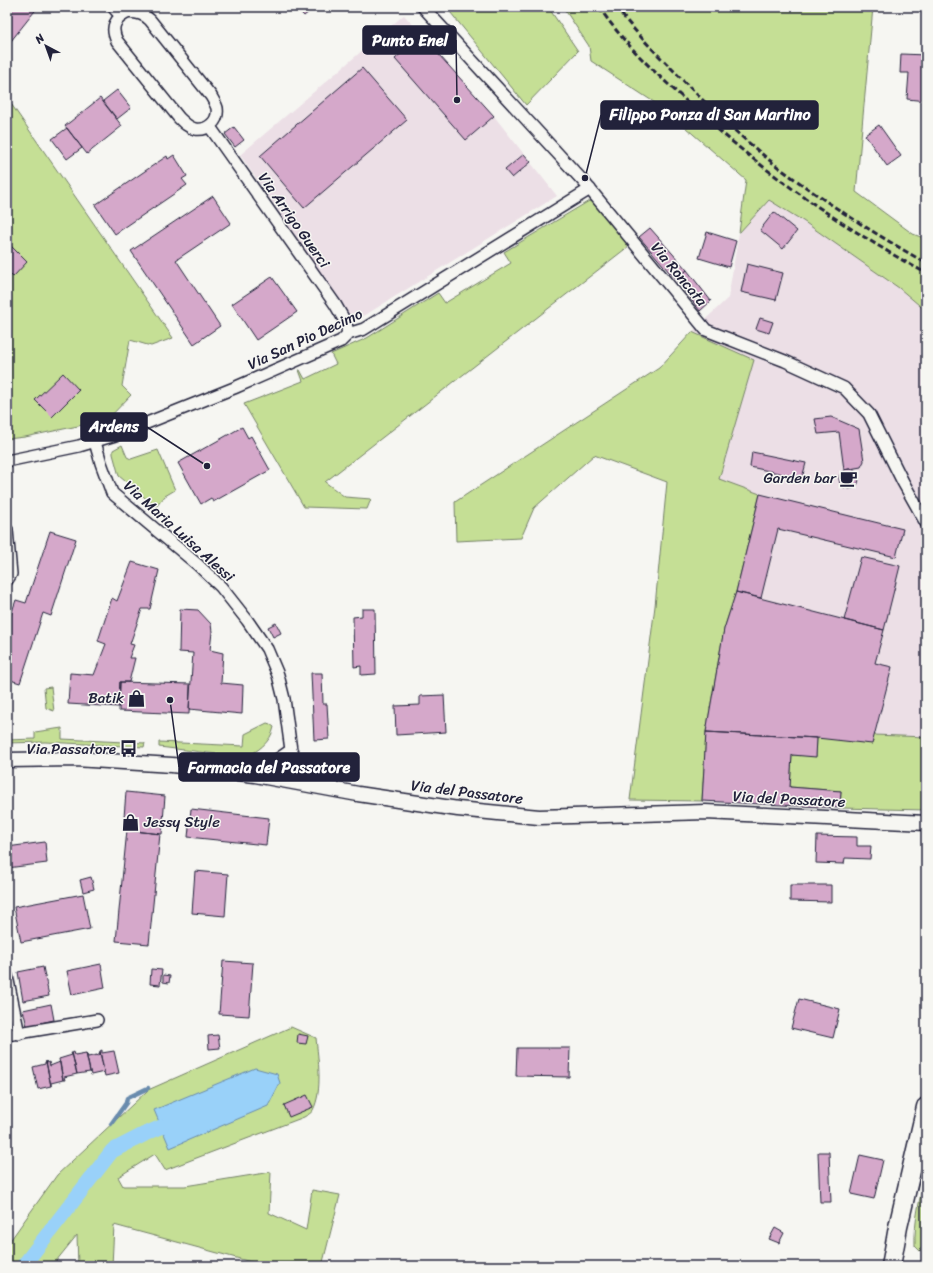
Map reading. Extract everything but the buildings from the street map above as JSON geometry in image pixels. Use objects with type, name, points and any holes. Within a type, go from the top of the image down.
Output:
[{"type":"main road","points":[[891,1266],[898,1227],[926,1107]]},
{"type":"main road","points":[[898,1227],[905,1266]]},
{"type":"street","points":[[113,7],[121,16]]},
{"type":"street","name":"Via Roncata","points":[[423,7],[590,189],[706,330],[844,388],[870,414],[903,482],[926,523]]},
{"type":"street","points":[[129,12],[137,12],[145,15],[155,26],[211,96],[217,109],[215,120],[210,127],[195,129],[188,126],[179,118],[126,53],[114,35],[116,22],[121,16],[129,12]]},
{"type":"street","name":"Via Arrigo Guerci","points":[[210,127],[335,304],[346,323],[348,334]]},
{"type":"street","name":"Via San Pio Decimo","points":[[7,461],[95,442],[122,433],[234,388],[340,341],[348,334],[364,329],[590,189]]},
{"type":"street","name":"Via Maria Luisa Alessi","points":[[95,442],[112,493],[198,565],[221,587],[247,620],[266,649],[278,675],[284,699],[291,750],[308,784]]},
{"type":"street","points":[[7,530],[11,574],[7,580]]},
{"type":"street","points":[[255,775],[291,750]]},
{"type":"street","name":"Via del Passatore","points":[[7,760],[76,759],[172,765],[255,775],[358,794],[458,809],[539,817],[706,812],[926,823]]},
{"type":"street","points":[[7,976],[19,1034]]},
{"type":"street","points":[[7,1035],[97,1020]]},
{"type":"shaded area","points":[[404,15],[494,116],[557,196],[354,322],[240,155]]},
{"type":"shaded area","points":[[769,200],[803,221],[899,288],[926,311],[926,447],[923,496],[926,502],[926,737],[874,735],[872,744],[706,732],[724,629],[736,592],[719,479],[754,360],[692,332],[728,298],[739,233]]},
{"type":"green space","points":[[446,7],[548,7],[578,51],[526,105]]},
{"type":"green space","points":[[563,7],[873,7],[856,192],[913,234],[926,239],[926,311],[899,288],[803,221],[769,200],[739,233],[746,180],[663,108],[591,61],[589,46]]},
{"type":"green space","points":[[7,98],[173,338],[151,346],[130,340],[122,386],[131,395],[107,420],[25,437],[7,439]]},
{"type":"green space","points":[[589,201],[594,202],[629,246],[325,482],[345,497],[371,499],[367,509],[304,507],[244,404],[303,381],[299,370],[305,379],[336,364],[331,354],[367,338],[438,293],[445,303],[511,263],[504,252]]},
{"type":"green space","points":[[692,332],[754,360],[719,479],[760,494],[736,592],[724,629],[706,732],[702,801],[630,800],[655,606],[667,482],[594,455],[534,508],[521,538],[456,541],[455,502],[659,368]]},
{"type":"green space","points":[[122,445],[127,457],[131,459],[158,450],[175,490],[165,496],[156,507],[119,476],[113,450]]},
{"type":"green space","points":[[51,687],[54,711],[46,708],[44,688]]},
{"type":"green space","points":[[267,723],[274,727],[267,742],[258,750],[243,757],[159,747],[159,742],[244,746],[245,734]]},
{"type":"green space","points":[[62,728],[62,739],[145,743],[144,747],[45,742],[7,743],[7,740],[35,739],[35,732]]},
{"type":"green space","points":[[874,735],[926,737],[926,810],[840,808],[841,791],[790,787],[792,755],[816,756],[817,738]]},
{"type":"green space","points":[[291,1027],[316,1038],[319,1065],[319,1084],[316,1102],[312,1112],[304,1117],[165,1170],[155,1154],[118,1177],[123,1186],[185,1186],[271,1172],[269,1213],[306,1230],[312,1190],[340,1195],[322,1266],[266,1266],[114,1225],[112,1266],[78,1266],[77,1235],[52,1266],[7,1266],[7,1245],[57,1175],[148,1090]]},
{"type":"green space","points":[[926,1173],[926,1240],[920,1251],[915,1246],[915,1227]]},
{"type":"water","points":[[255,1068],[277,1074],[280,1083],[268,1106],[170,1148],[154,1110]]},
{"type":"waterway","points":[[111,1124],[126,1103],[127,1098],[148,1088]]},
{"type":"waterway","points":[[23,1266],[112,1151],[161,1127]]},
{"type":"railway","points":[[599,7],[627,43],[648,65],[744,152],[788,186],[834,218],[883,249],[926,273]]},
{"type":"railway","points":[[616,7],[643,40],[685,83],[764,156],[832,205],[888,241],[926,263]]},
{"type":"place","name":"Punto Enel","points":[[457,100]]},
{"type":"place","name":"Filippo Ponza di San Martino","points":[[585,178]]},
{"type":"place","name":"Ardens","points":[[207,466]]},
{"type":"place","name":"Garden bar","points":[[849,478]]},
{"type":"place","name":"Batik","points":[[137,698]]},
{"type":"place","name":"Farmacia del Passatore","points":[[170,700]]},
{"type":"place","name":"Via Passatore","points":[[129,749]]},
{"type":"place","name":"Jessy Style","points":[[131,822]]}]
